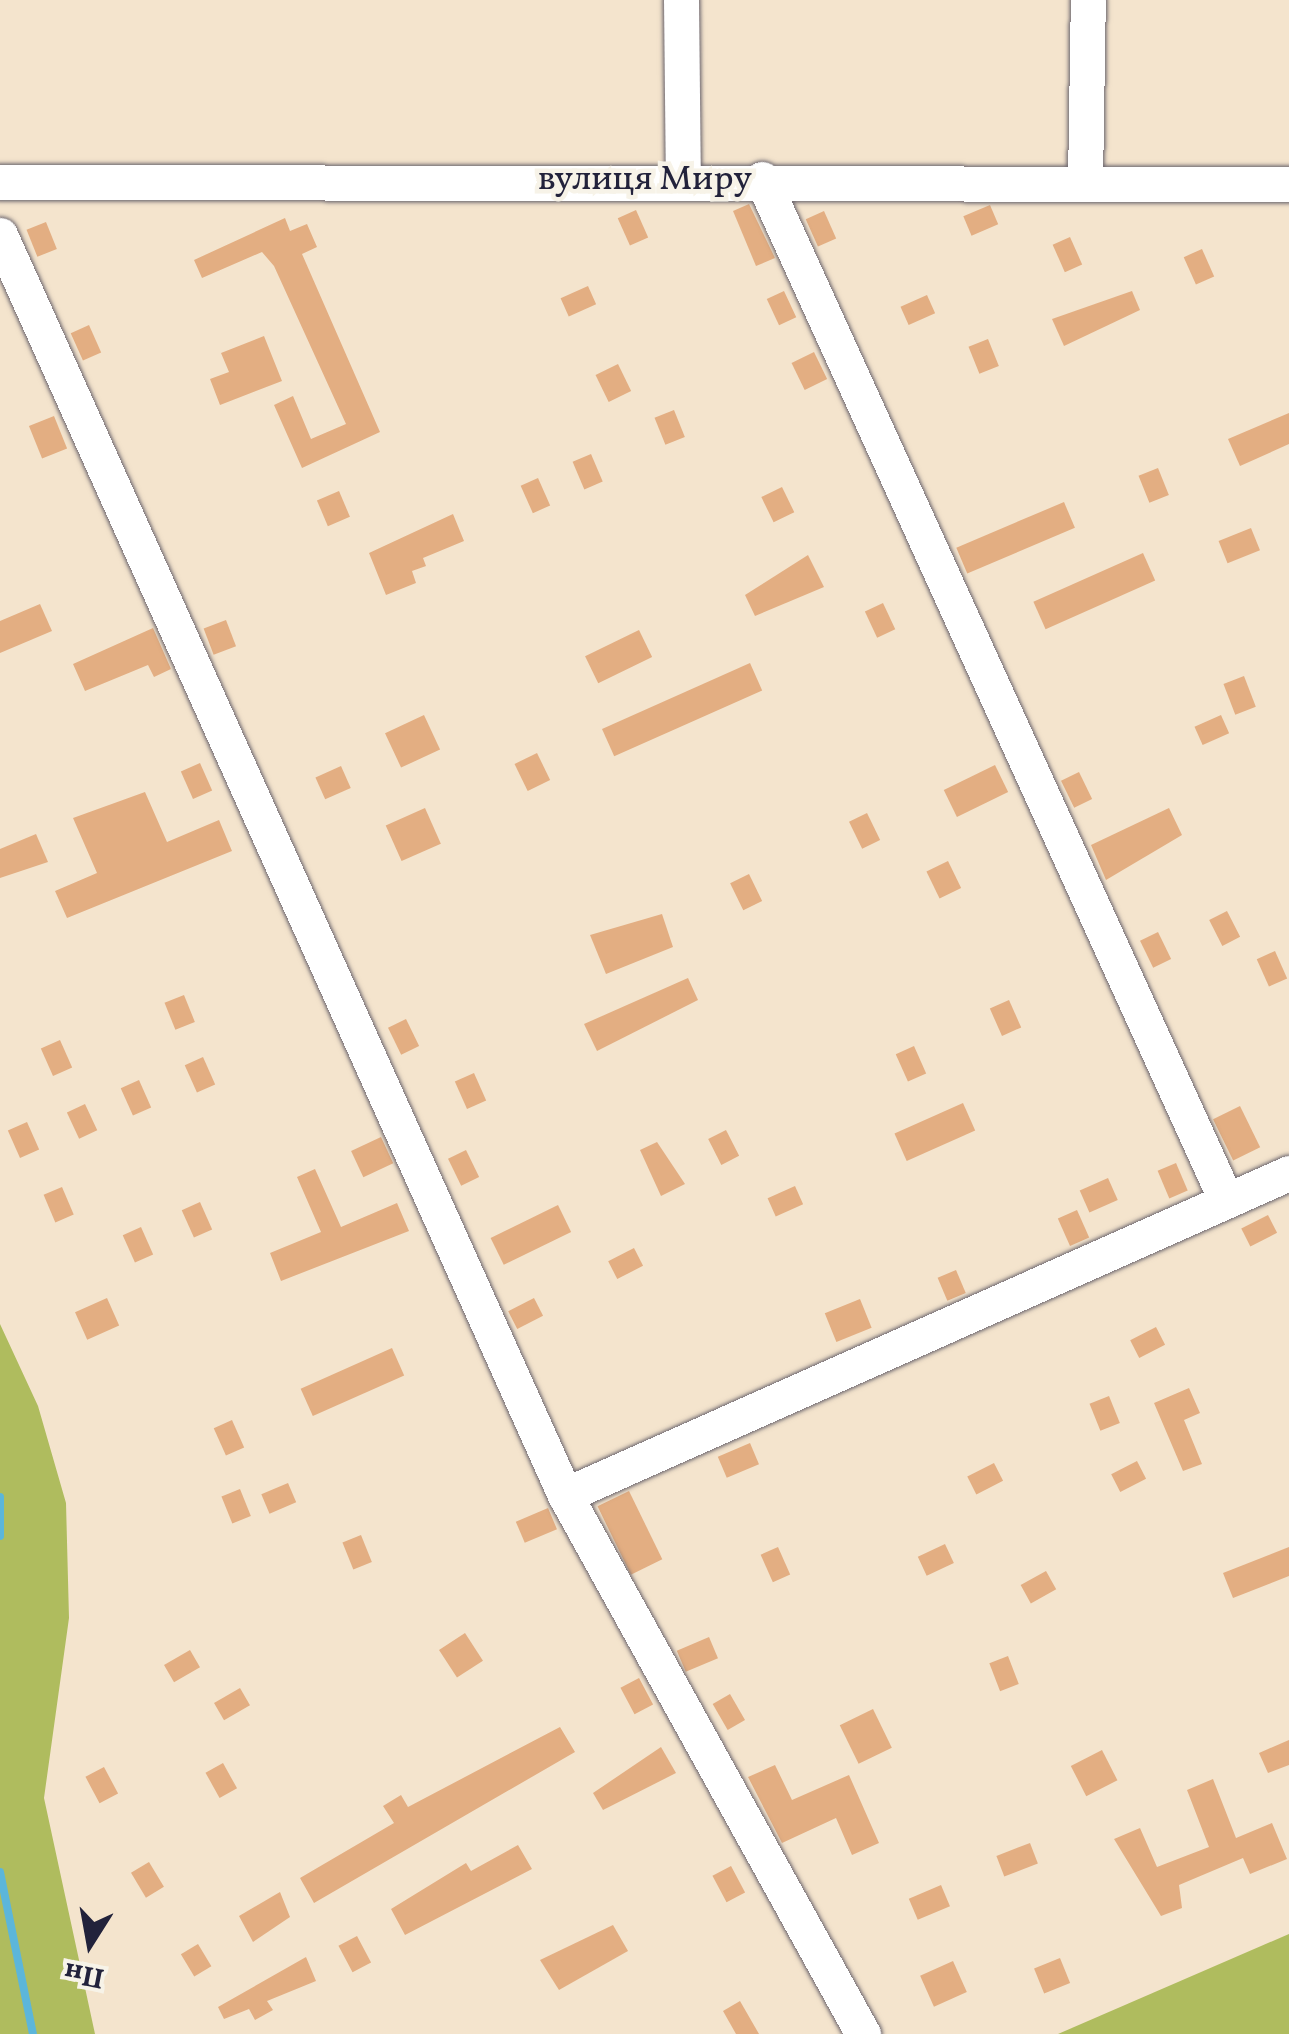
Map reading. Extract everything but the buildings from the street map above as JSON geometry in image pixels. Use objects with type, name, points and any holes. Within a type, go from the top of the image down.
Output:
[{"type":"street","points":[[681,0],[683,179]]},
{"type":"street","points":[[1085,182],[1088,0]]},
{"type":"street","points":[[762,179],[1226,1200]]},
{"type":"street","name":"вулиця Миру","points":[[0,182],[762,179],[1289,184]]},
{"type":"street","points":[[0,235],[565,1494],[863,2034]]},
{"type":"street","points":[[565,1494],[1289,1173]]},
{"type":"green space","points":[[0,1324],[38,1406],[66,1503],[69,1618],[44,1798],[95,2034],[0,2034]]},
{"type":"green space","points":[[1289,1934],[1289,2034],[1058,2034]]},
{"type":"waterway","points":[[0,1497],[0,1536]]},
{"type":"waterway","points":[[0,1872],[33,2034]]}]
